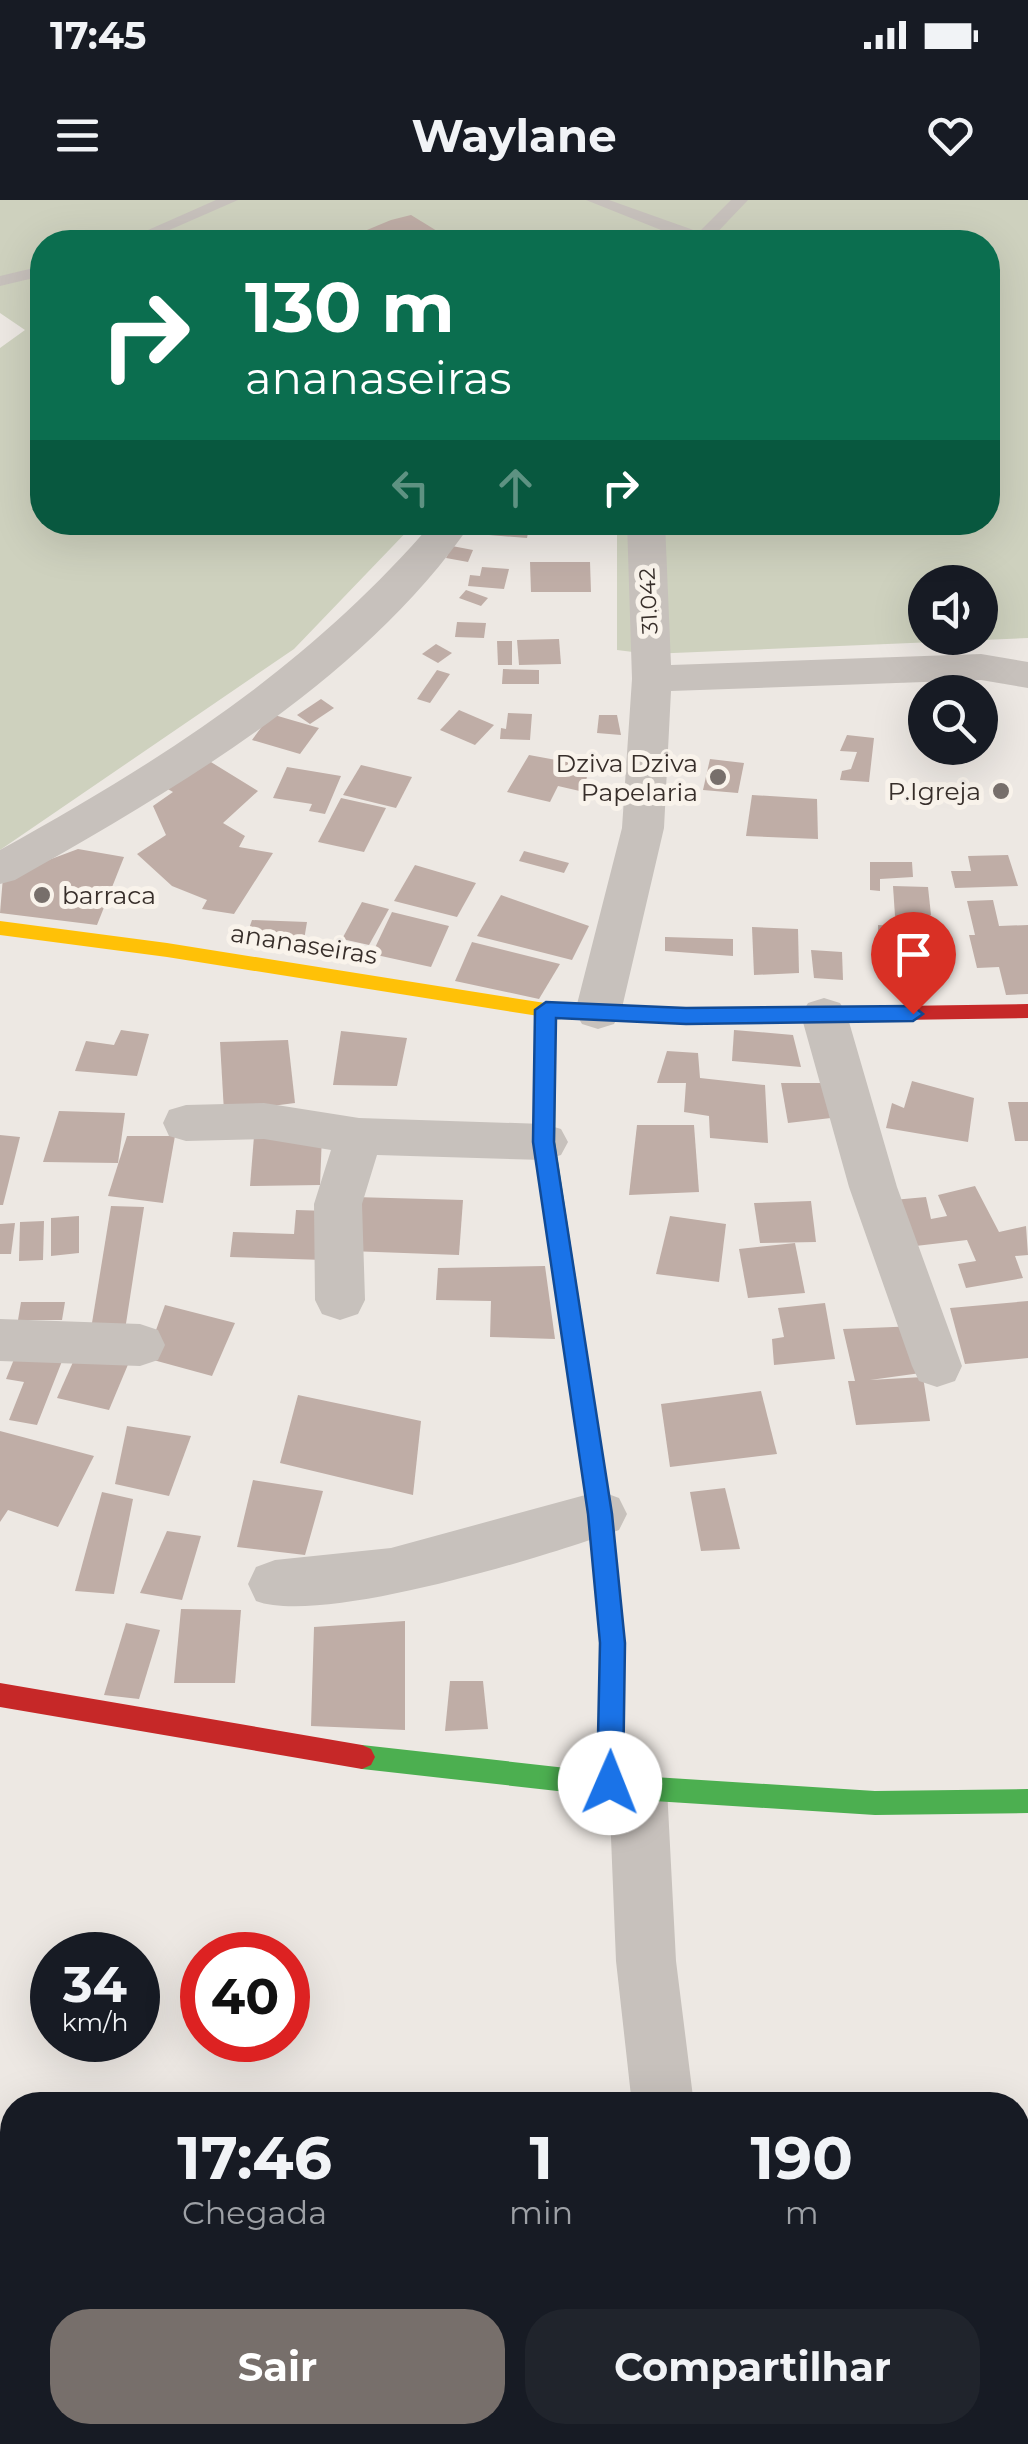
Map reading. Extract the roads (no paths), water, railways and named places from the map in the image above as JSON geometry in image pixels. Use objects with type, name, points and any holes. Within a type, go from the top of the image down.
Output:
[{"type":"street","points":[[0,869],[98,815],[228,729],[384,603],[443,535]]},
{"type":"street","name":"31.042","points":[[598,1012],[642,828],[652,679],[646,535]]},
{"type":"street","points":[[652,679],[982,667],[1028,675]]},
{"type":"street","name":"ananaseiras","points":[[0,928],[167,950],[546,1010],[598,1012]]},
{"type":"street","points":[[546,1010],[544,1142],[600,1514],[624,1785],[661,2092]]},
{"type":"street","points":[[598,1012],[824,1016],[1028,1011]]},
{"type":"street","points":[[824,1016],[873,1187],[936,1366]]},
{"type":"street","points":[[186,1123],[264,1121],[359,1136],[544,1142]]},
{"type":"street","points":[[340,1300],[338,1204],[359,1136]]},
{"type":"street","points":[[0,1340],[140,1345]]},
{"type":"street","points":[[274,1584],[391,1572],[600,1514]]},
{"type":"street","points":[[0,1695],[330,1753],[624,1785],[875,1803],[1028,1801]]},
{"type":"lane","points":[[159,230],[230,200]]},
{"type":"lane","points":[[594,200],[672,230]]},
{"type":"lane","points":[[711,230],[740,200]]},
{"type":"lane","points":[[0,281],[30,274]]},
{"type":"place","name":"Dziva Dziva Papelaria","points":[[718,777]]},
{"type":"place","name":"P.Igreja","points":[[1001,791]]},
{"type":"place","name":"barraca","points":[[42,895]]}]
